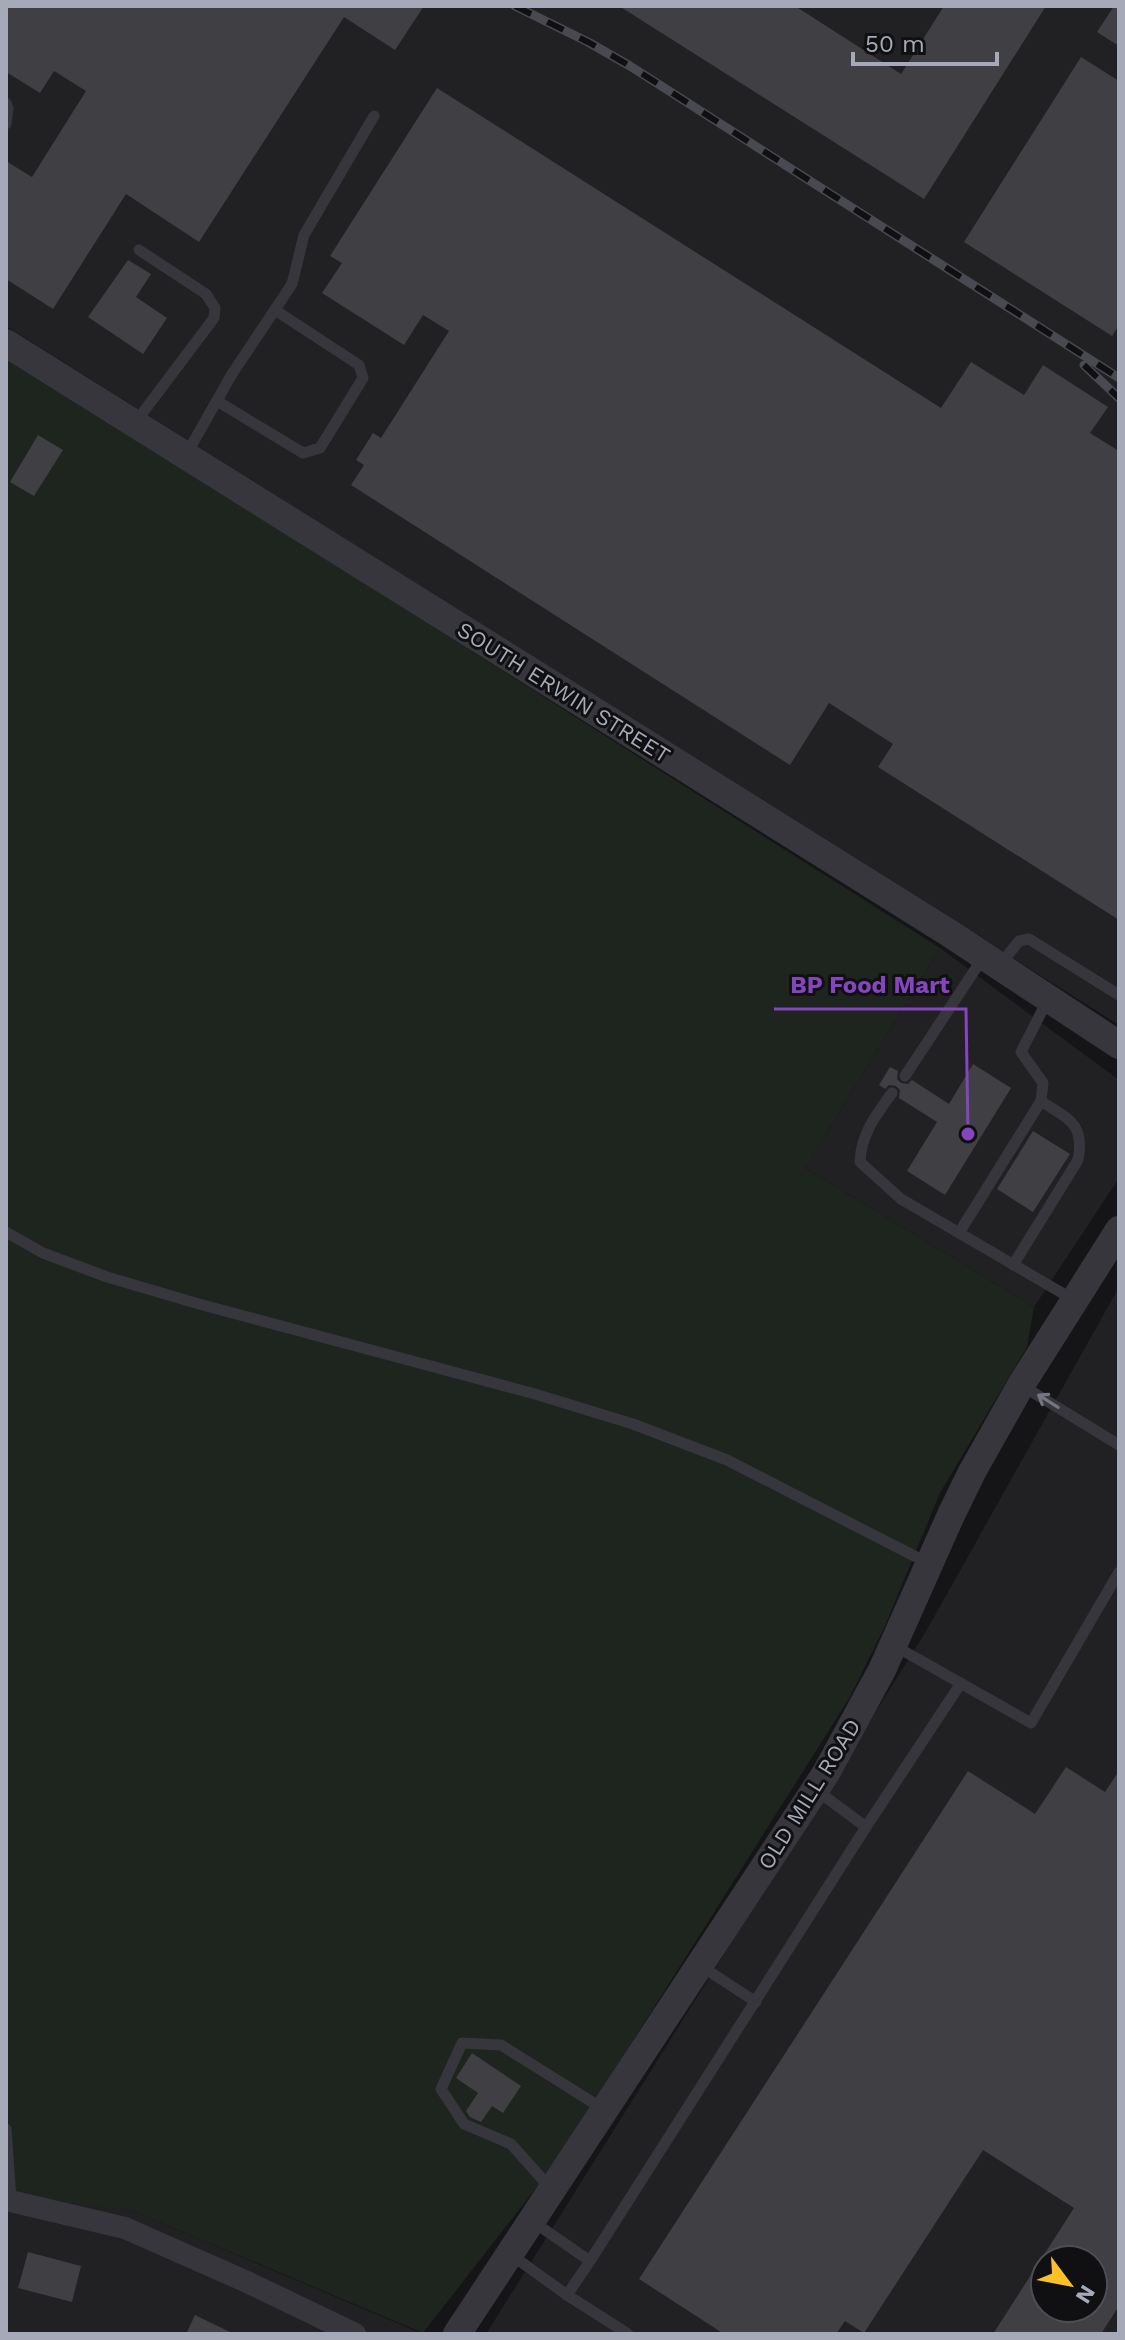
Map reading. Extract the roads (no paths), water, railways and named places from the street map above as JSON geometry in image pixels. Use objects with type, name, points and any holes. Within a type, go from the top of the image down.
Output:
[{"type":"street","name":"SOUTH ERWIN STREET","points":[[6,343],[992,960],[1119,1045]]},
{"type":"street","name":"OLD MILL ROAD","points":[[457,2334],[815,1789],[865,1704],[972,1472],[1021,1385],[1119,1230]]},
{"type":"street","points":[[8,2200],[125,2228],[355,2334]]},
{"type":"lane","points":[[6,103],[6,124]]},
{"type":"lane","points":[[186,455],[232,374],[292,284],[304,235],[374,116]]},
{"type":"lane","points":[[134,423],[214,318],[215,308],[206,294],[139,250]]},
{"type":"lane","points":[[217,401],[303,453],[320,448],[363,378],[359,365],[275,310]]},
{"type":"lane","points":[[905,1076],[992,960],[1019,941],[1029,939],[1119,995]]},
{"type":"lane","points":[[959,1233],[1041,1101],[1043,1083],[1021,1052],[1049,998]]},
{"type":"lane","points":[[892,1093],[872,1121],[860,1147],[860,1162],[901,1199],[1074,1301]]},
{"type":"lane","points":[[1013,1265],[1078,1160],[1081,1145],[1079,1132],[1070,1120],[1041,1101]]},
{"type":"lane","points":[[6,1232],[43,1253],[107,1277],[535,1394],[633,1424],[727,1460],[929,1563]]},
{"type":"lane","points":[[1021,1385],[1119,1445]]},
{"type":"lane","points":[[893,1645],[1031,1723],[1119,1572]]},
{"type":"lane","points":[[567,2295],[961,1683]]},
{"type":"lane","points":[[815,1789],[866,1827]]},
{"type":"lane","points":[[700,1965],[756,2002]]},
{"type":"lane","points":[[552,2191],[511,2144],[464,2124],[441,2089],[462,2043],[501,2045],[605,2110]]},
{"type":"lane","points":[[6,2129],[8,2200]]},
{"type":"lane","points":[[532,2220],[590,2261]]},
{"type":"lane","points":[[510,2254],[628,2334]]},
{"type":"railway","points":[[515,6],[630,66],[1119,378]]},
{"type":"railway","points":[[1084,365],[1119,398]]},
{"type":"place","name":"BP Food Mart","points":[[968,1134]]}]
